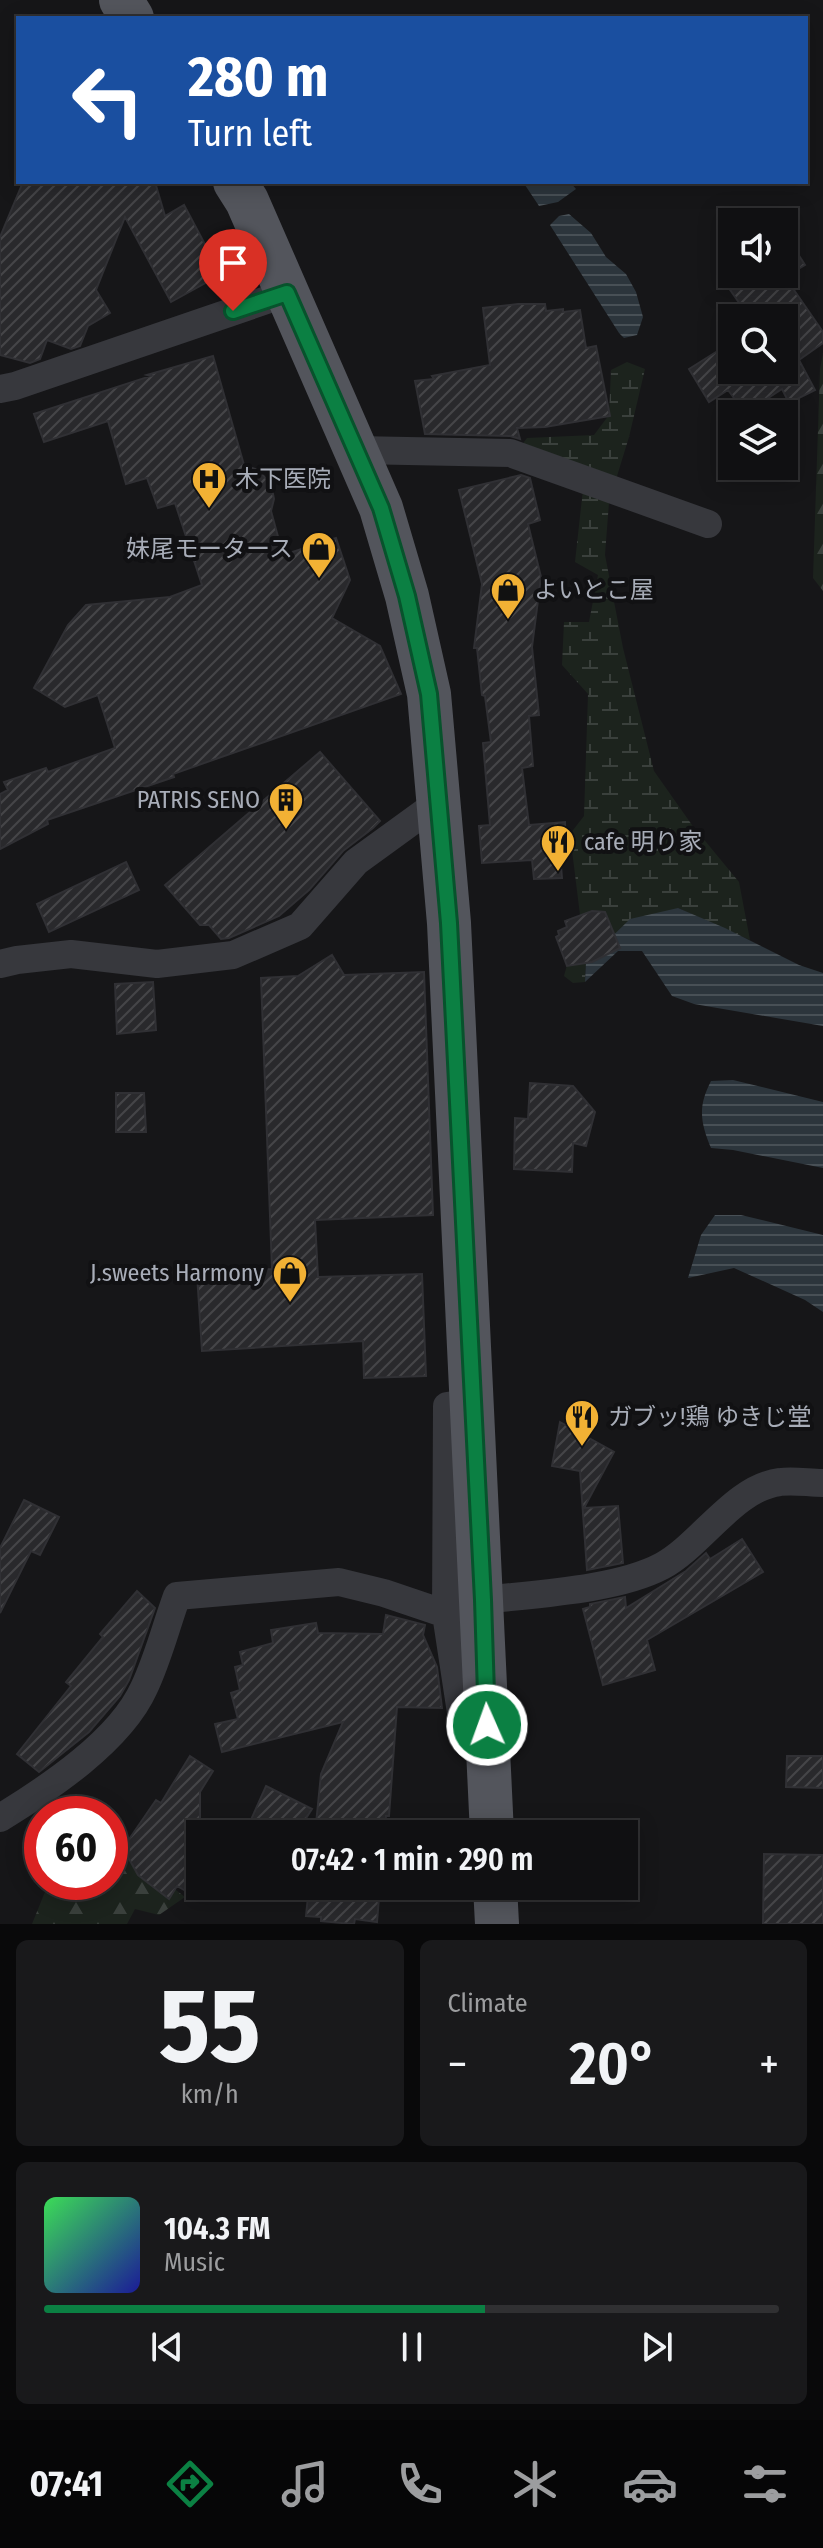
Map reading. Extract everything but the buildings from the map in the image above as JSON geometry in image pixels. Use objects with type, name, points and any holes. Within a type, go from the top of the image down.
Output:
[{"type":"main road","points":[[236,184],[247,201],[381,508],[407,596],[429,694],[449,923],[473,1402],[464,1607],[487,1725],[491,1820]]},
{"type":"main road","points":[[496,1900],[497,1924]]},
{"type":"street","points":[[0,389],[287,293]]},
{"type":"street","points":[[356,450],[510,453],[708,524]]},
{"type":"street","points":[[0,964],[71,954],[157,964],[233,955],[300,926],[356,862],[440,801]]},
{"type":"street","points":[[0,1818],[39,1793],[95,1749],[130,1713],[145,1688],[177,1596],[339,1582],[464,1607],[583,1588],[635,1577],[664,1565],[754,1490],[779,1482],[823,1483]]},
{"type":"green space","points":[[823,353],[823,591],[813,578]]},
{"type":"green space","points":[[627,362],[645,369],[609,502],[605,555],[623,648],[654,771],[692,825],[739,882],[750,940],[678,908],[586,962],[585,982],[573,983],[564,976],[583,939],[570,834],[584,816],[588,694],[562,665],[564,622],[589,622],[598,575],[575,562],[585,471],[521,446],[527,438],[594,435],[609,415],[611,370]]},
{"type":"green space","points":[[128,1858],[142,1864],[185,1897],[159,1915],[135,1909],[127,1924],[32,1924],[42,1900],[128,1900]]},
{"type":"shaded area","points":[[524,184],[572,184],[576,189],[558,202],[539,206]]},
{"type":"shaded area","points":[[569,214],[591,233],[606,257],[626,274],[636,292],[643,317],[637,335],[624,338],[619,333],[550,225],[559,216]]},
{"type":"shaded area","points":[[678,908],[799,965],[823,973],[823,1026],[694,1004],[672,996],[642,951],[618,951],[585,982],[586,962],[630,919]]},
{"type":"shaded area","points":[[733,1080],[823,1102],[823,1168],[711,1148],[703,1122],[704,1098],[711,1081]]},
{"type":"shaded area","points":[[715,1215],[741,1215],[823,1235],[823,1312],[805,1300],[734,1268],[688,1278],[701,1235]]},
{"type":"place","name":"木下医院","points":[[209,510]]},
{"type":"place","name":"妹尾モータース","points":[[319,580]]},
{"type":"place","name":"よいとこ屋","points":[[508,621]]},
{"type":"place","name":"PATRIS SENO","points":[[286,831]]},
{"type":"place","name":"cafe 明り家","points":[[558,873]]},
{"type":"place","name":"J.sweets Harmony","points":[[290,1304]]},
{"type":"place","name":"ガブッ!鶏 ゆきじ堂","points":[[582,1448]]},
{"type":"route","points":[[233,311],[287,293],[381,508],[407,596],[429,694],[449,923],[487,1725]]}]
